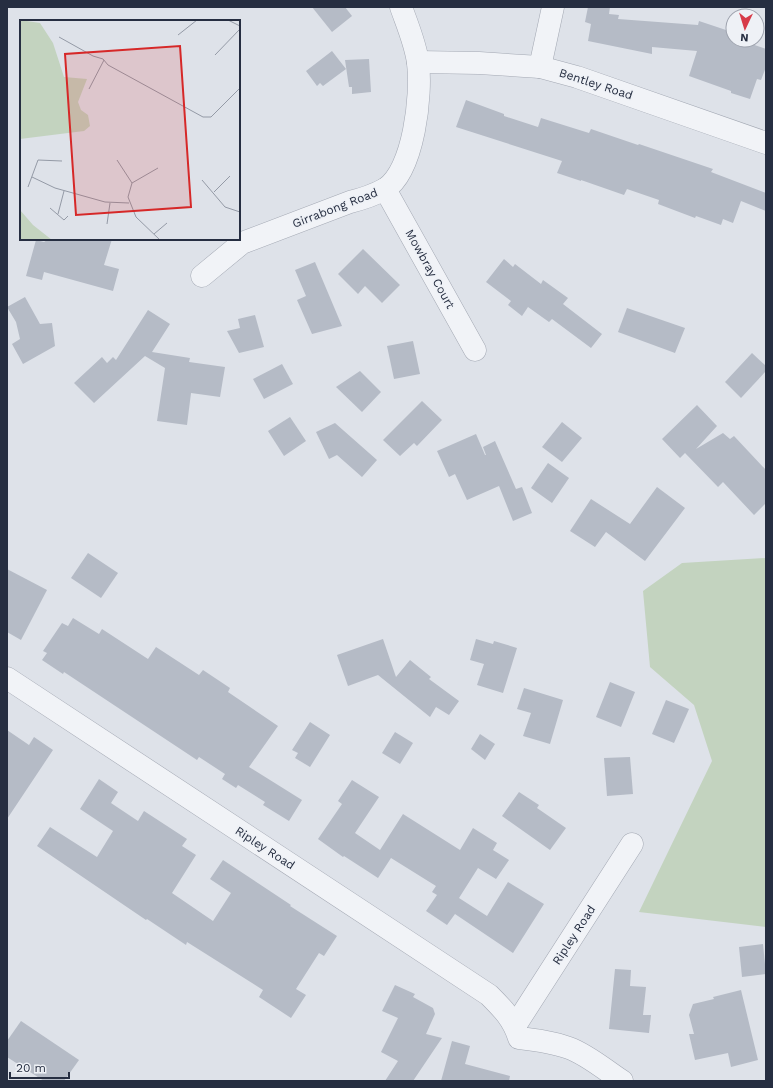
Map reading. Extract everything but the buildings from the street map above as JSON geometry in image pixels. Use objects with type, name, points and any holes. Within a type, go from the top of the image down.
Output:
[{"type":"street","name":"Girrabong Road","points":[[202,276],[242,244],[385,189],[396,178],[404,163],[414,132],[419,97],[418,62],[401,7]]},
{"type":"street","points":[[540,67],[553,7]]},
{"type":"street","name":"Bentley Road","points":[[418,62],[479,63],[540,67],[577,76],[766,143]]},
{"type":"street","name":"Mowbray Court","points":[[385,189],[475,350]]},
{"type":"street","name":"Ripley Road","points":[[7,678],[489,995],[505,1012],[517,1032],[632,844]]},
{"type":"street","points":[[517,1032],[570,1048],[622,1081]]},
{"type":"green space","points":[[766,558],[766,927],[639,912],[712,761],[694,705],[650,667],[643,591],[682,563]]}]
